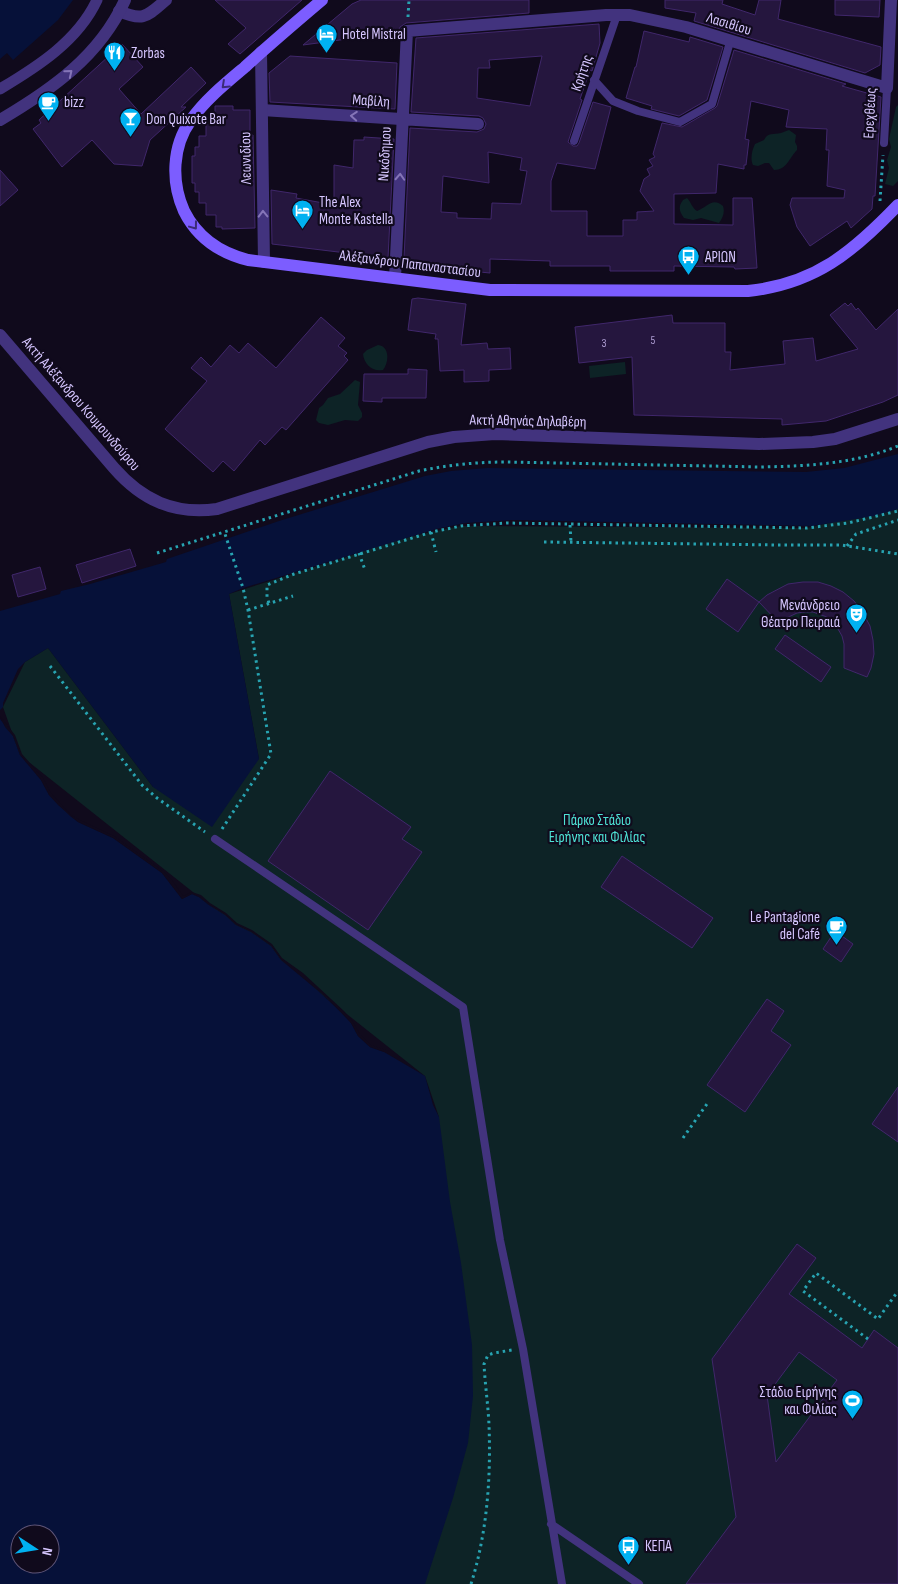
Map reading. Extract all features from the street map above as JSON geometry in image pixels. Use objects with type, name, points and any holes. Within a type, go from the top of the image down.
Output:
[{"type":"main road","name":"Αλέξανδρου Παπαναστασίου","points":[[322,0],[261,52],[206,103],[190,120],[179,144],[175,175],[178,194],[185,212],[191,223],[203,237],[218,249],[230,255],[248,260],[490,290],[748,291],[782,285],[815,273],[844,255],[878,227],[898,205]]},
{"type":"street","points":[[0,89],[54,53],[87,18],[97,0]]},
{"type":"street","points":[[0,120],[33,100],[68,74],[88,56],[109,29],[122,6],[138,18],[152,11],[166,0]]},
{"type":"street","name":"Ερεχθέως","points":[[888,88],[891,0]]},
{"type":"street","name":"Λασιθίου","points":[[407,31],[630,15],[678,25],[888,88]]},
{"type":"street","name":"Νικόδημου","points":[[395,278],[407,31]]},
{"type":"street","name":"Λεωνιδίου","points":[[261,52],[264,262]]},
{"type":"street","name":"Μαβίλη","points":[[262,110],[478,124]]},
{"type":"street","name":"Ακτή Αλέξανδρου Κουμουνδούρου","points":[[0,335],[124,479],[141,493],[166,505]]},
{"type":"street","name":"Ακτή Αθηνάς Δηλαβέρη","points":[[166,505],[193,511],[217,509],[388,454],[428,442],[454,437],[495,434],[759,444],[804,443],[835,439],[898,419]]},
{"type":"lane","name":"Κρήτης","points":[[574,140],[617,15]]},
{"type":"lane","points":[[594,80],[613,101],[638,111],[680,122],[712,104],[730,42]]},
{"type":"lane","name":"Ερεχθέως","points":[[884,143],[888,88]]},
{"type":"lane","points":[[215,839],[463,1007],[500,1240],[523,1349],[562,1584]]},
{"type":"lane","points":[[551,1524],[639,1584]]},
{"type":"path","name":"Ερεχθέως","points":[[878,227],[884,143]]},
{"type":"path","points":[[156,553],[411,473],[446,466],[506,462],[741,467],[801,466],[838,463],[898,446]]},
{"type":"path","points":[[269,603],[266,597],[267,585],[294,574],[431,532],[461,526],[483,524],[807,528],[848,523],[898,511]]},
{"type":"path","points":[[847,546],[856,534],[898,520]]},
{"type":"path","points":[[570,526],[571,542]]},
{"type":"path","points":[[431,532],[436,552]]},
{"type":"path","points":[[50,666],[142,784],[157,798],[215,839],[271,754],[248,610],[243,588],[225,534]]},
{"type":"path","points":[[544,542],[847,546],[898,554]]},
{"type":"path","points":[[359,554],[365,570]]},
{"type":"path","points":[[248,610],[293,596]]},
{"type":"path","points":[[683,1138],[709,1101]]},
{"type":"path","points":[[868,1340],[803,1291],[816,1273],[878,1319],[898,1291]]},
{"type":"path","points":[[471,1584],[484,1531],[489,1477],[489,1424],[484,1364],[488,1355],[502,1351]]},
{"type":"green space","points":[[898,105],[898,181],[893,186],[885,184],[889,168],[887,160],[891,147],[889,139]]},
{"type":"green space","points":[[789,130],[796,135],[797,150],[785,166],[774,170],[769,163],[758,166],[753,165],[752,154],[755,144],[764,140],[769,135]]},
{"type":"green space","points":[[687,198],[697,211],[710,204],[719,203],[723,206],[724,210],[722,219],[719,223],[701,218],[693,220],[684,218],[680,211],[680,205]]},
{"type":"green space","points":[[378,345],[385,348],[387,355],[383,370],[375,370],[367,364],[363,354]]},
{"type":"green space","points":[[625,362],[626,374],[590,378],[589,366]]},
{"type":"green space","points":[[355,380],[360,382],[358,405],[362,417],[358,421],[345,420],[328,425],[319,423],[316,420],[319,408],[328,398],[340,394]]},
{"type":"green space","name":"Πάρκο Στάδιο Ειρήνης και Φιλίας","points":[[898,506],[898,1584],[423,1584],[439,1117],[425,1076],[20,755],[3,707],[25,662],[48,648],[153,787],[259,759],[229,594],[383,544],[461,526],[807,528]]},
{"type":"water","points":[[0,0],[73,0],[58,20],[13,60],[7,53],[0,59]]},
{"type":"water","points":[[898,454],[898,509],[874,516],[812,526],[512,520],[465,523],[436,529],[243,588],[229,594],[259,759],[212,827],[153,787],[48,648],[25,662],[18,669],[3,707],[0,710],[0,611],[60,594],[61,591],[166,562],[167,559],[279,521],[425,476],[451,471],[487,468],[806,472],[844,468]]},
{"type":"water","points":[[0,719],[13,736],[20,755],[41,780],[49,795],[78,822],[113,838],[162,873],[182,899],[192,894],[199,897],[236,925],[251,932],[271,946],[281,960],[301,975],[342,1013],[351,1023],[358,1036],[370,1047],[384,1052],[425,1076],[433,1105],[439,1117],[450,1202],[461,1263],[472,1345],[473,1396],[468,1443],[453,1498],[425,1584],[0,1584]]},
{"type":"pier","points":[[0,716],[15,735],[22,754],[43,778],[51,793],[71,815],[114,836],[163,871],[183,896],[192,892],[201,895],[237,923],[252,930],[272,944],[282,958],[303,973],[344,1011],[360,1034],[371,1045],[386,1050],[384,1052],[370,1047],[358,1036],[351,1023],[328,999],[281,960],[271,946],[251,932],[236,925],[199,897],[192,894],[182,899],[162,873],[113,838],[78,822],[70,816],[49,795],[41,780],[20,755],[13,736],[5,727]]},
{"type":"building","points":[[215,0],[302,0],[240,54],[228,44],[246,28]]},
{"type":"building","points":[[361,0],[529,0],[529,13],[406,23],[400,27],[399,32],[303,45],[352,4]]},
{"type":"building","points":[[665,0],[723,0],[722,4],[755,15],[759,0],[781,0],[778,19],[881,47],[880,65],[865,73],[694,21],[696,13],[665,8]]},
{"type":"building","points":[[835,0],[880,0],[879,17],[835,15]]},
{"type":"building","points":[[599,24],[600,43],[592,71],[590,70],[580,99],[582,100],[568,142],[573,146],[577,146],[579,143],[593,102],[611,107],[595,169],[557,163],[551,181],[551,211],[587,211],[587,236],[623,236],[623,220],[637,220],[637,212],[654,211],[640,191],[644,179],[650,175],[647,169],[653,166],[649,160],[655,157],[653,154],[662,123],[682,127],[717,106],[734,50],[846,84],[842,86],[881,97],[875,196],[873,196],[872,209],[851,228],[847,221],[810,246],[797,227],[790,205],[792,198],[844,198],[845,190],[827,186],[829,150],[826,150],[827,129],[786,127],[789,110],[751,101],[745,139],[749,140],[744,169],[718,164],[716,193],[674,194],[674,224],[733,225],[733,198],[752,198],[757,268],[735,269],[734,267],[674,266],[674,271],[610,271],[610,266],[550,266],[550,261],[490,259],[490,273],[460,270],[461,266],[404,259],[410,128],[477,132],[484,129],[486,124],[483,118],[479,116],[411,112],[416,38]],"holes":[[[542,56],[530,106],[477,98],[478,68],[490,68],[489,60]],[[488,152],[522,158],[520,170],[527,171],[521,204],[492,203],[491,219],[457,218],[457,213],[441,212],[443,176],[489,183]]]},
{"type":"building","points":[[644,31],[689,42],[690,37],[723,47],[707,100],[679,116],[651,109],[652,106],[626,98],[636,67]]},
{"type":"building","points":[[122,44],[143,67],[119,89],[141,114],[191,67],[206,83],[181,107],[186,107],[150,140],[142,166],[114,164],[92,140],[62,167],[33,129],[41,123],[39,120]]},
{"type":"building","points":[[290,56],[397,63],[395,109],[270,102],[269,73]]},
{"type":"building","points":[[215,106],[233,106],[233,110],[250,110],[250,135],[253,135],[255,228],[222,229],[222,227],[216,227],[216,215],[206,215],[206,203],[199,203],[199,192],[195,192],[195,183],[192,183],[192,156],[195,156],[195,147],[199,147],[199,136],[206,136],[206,124],[215,124]]},
{"type":"building","points":[[364,137],[394,139],[388,258],[272,244],[271,190],[297,194],[296,198],[334,205],[334,165],[353,168],[354,140],[364,140]]},
{"type":"building","points":[[0,170],[18,190],[0,206]]},
{"type":"building","points":[[418,298],[466,304],[461,345],[487,343],[488,349],[510,348],[511,369],[489,370],[489,381],[464,382],[464,370],[440,371],[438,339],[435,339],[436,334],[408,330],[412,299]]},
{"type":"building","points":[[845,303],[848,306],[851,303],[856,310],[858,308],[876,330],[898,309],[898,395],[826,421],[782,425],[782,419],[634,415],[632,357],[579,363],[575,327],[672,315],[673,323],[725,323],[725,352],[731,352],[730,370],[785,364],[783,341],[813,338],[816,361],[858,349],[830,315]]},
{"type":"building","points":[[321,317],[345,338],[338,346],[347,353],[344,356],[348,360],[286,430],[282,427],[265,445],[260,440],[234,471],[223,461],[213,472],[165,429],[207,381],[191,368],[201,357],[211,367],[230,345],[239,353],[248,343],[276,368]]},
{"type":"building","points":[[408,369],[427,370],[426,398],[382,398],[382,402],[363,401],[364,374],[408,374]]},
{"type":"building","points":[[130,549],[136,566],[82,583],[76,565]]},
{"type":"building","points":[[40,567],[46,589],[18,597],[12,575]]},
{"type":"building","points":[[727,579],[759,602],[738,632],[706,609]]},
{"type":"building","name":"Μενάνδρειο Θέατρο Πειραιά","points":[[818,582],[831,586],[843,592],[862,611],[870,626],[873,640],[874,654],[867,677],[844,668],[842,636],[827,617],[813,612],[805,612],[797,613],[778,622],[759,602],[767,595],[788,584]]},
{"type":"building","points":[[785,635],[831,667],[821,682],[775,649]]},
{"type":"building","points":[[330,771],[411,827],[402,839],[422,852],[368,930],[268,861]]},
{"type":"building","points":[[622,856],[713,918],[692,948],[601,887]]},
{"type":"building","points":[[835,931],[853,944],[841,962],[823,949]]},
{"type":"building","points":[[767,999],[784,1011],[771,1031],[791,1045],[745,1112],[707,1085]]},
{"type":"building","points":[[898,1087],[898,1142],[872,1124]]},
{"type":"building","name":"Στάδιο Ειρήνης και Φιλίας","points":[[797,1244],[816,1258],[789,1294],[862,1348],[874,1330],[898,1348],[898,1584],[686,1584],[736,1517],[712,1359]],"holes":[[[799,1352],[837,1380],[776,1462],[767,1395]]]},
{"type":"place","name":"Hotel Mistral","points":[[326,53]]},
{"type":"place","name":"Zorbas","points":[[115,72]]},
{"type":"place","name":"bizz","points":[[48,121]]},
{"type":"place","name":"Don Quixote Bar","points":[[130,138]]},
{"type":"place","name":"The Alex Monte Kastella","points":[[303,230]]},
{"type":"place","name":"ΑΡΙΩΝ","points":[[689,276]]},
{"type":"place","name":"Μενάνδρειο Θέατρο Πειραιά","points":[[856,633]]},
{"type":"place","name":"Le Pantagione del Café","points":[[836,945]]},
{"type":"place","name":"Στάδιο Ειρήνης και Φιλίας","points":[[853,1420]]},
{"type":"place","name":"ΚΕΠΑ","points":[[629,1565]]}]
